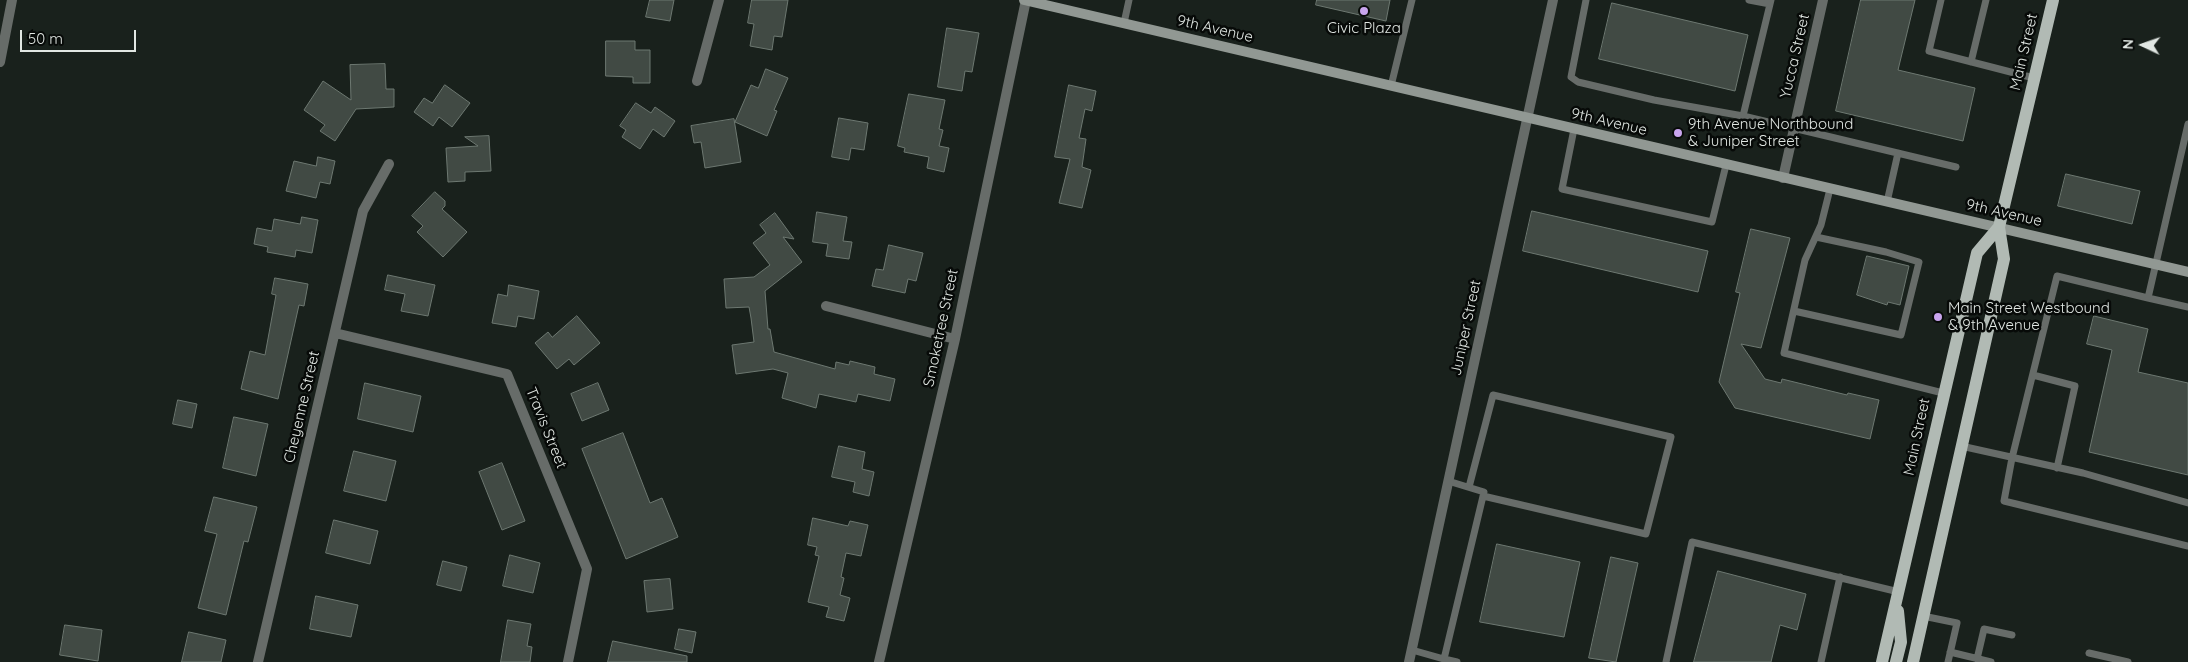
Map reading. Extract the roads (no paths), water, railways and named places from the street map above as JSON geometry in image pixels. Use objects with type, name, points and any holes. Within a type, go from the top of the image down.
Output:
[{"type":"main road","name":"Main Street","points":[[1913,662],[2004,259],[1999,228],[2053,0]]},
{"type":"main road","name":"Main Street","points":[[1882,662],[1977,253],[1999,228]]},
{"type":"main road","points":[[1896,662],[1901,642],[1898,597]]},
{"type":"street","points":[[0,62],[12,0]]},
{"type":"street","points":[[697,81],[718,0]]},
{"type":"street","name":"9th Avenue","points":[[1026,0],[2188,272]]},
{"type":"street","name":"Smoketree Street","points":[[879,662],[955,339],[1026,0]]},
{"type":"street","name":"Juniper Street","points":[[1409,662],[1553,0]]},
{"type":"street","name":"Yucca Street","points":[[1783,178],[1823,0]]},
{"type":"street","name":"Cheyenne Street","points":[[258,662],[363,211],[389,164]]},
{"type":"street","points":[[826,306],[955,339]]},
{"type":"street","name":"Travis Street","points":[[335,333],[507,374],[587,568],[568,662]]},
{"type":"lane","points":[[1124,23],[1129,0]]},
{"type":"lane","points":[[1391,86],[1412,0]]},
{"type":"lane","points":[[1586,0],[1571,77],[1578,82],[1654,100],[1743,116],[1956,167]]},
{"type":"lane","points":[[1743,116],[1770,2],[1749,0]]},
{"type":"lane","points":[[1941,0],[1929,51],[2034,78]]},
{"type":"lane","points":[[1971,62],[1986,0]]},
{"type":"lane","points":[[2148,298],[2188,124]]},
{"type":"lane","points":[[1574,129],[1562,189],[1712,222],[1726,165]]},
{"type":"lane","points":[[1887,202],[1898,153]]},
{"type":"lane","points":[[1830,188],[1821,225],[1805,260],[1784,353],[1943,393]]},
{"type":"lane","points":[[1794,311],[1901,336],[1919,262],[1886,252],[1816,237]]},
{"type":"lane","points":[[2188,307],[2057,276],[2012,458],[2004,501],[2188,546]]},
{"type":"lane","points":[[2033,376],[2075,386],[2057,468]]},
{"type":"lane","points":[[1469,487],[1493,395],[1671,437],[1646,534],[1483,496]]},
{"type":"lane","points":[[1961,446],[2057,468],[2188,503]]},
{"type":"lane","points":[[1444,659],[1484,492],[1448,481]]},
{"type":"lane","points":[[1666,662],[1692,542],[1840,578],[1898,597]]},
{"type":"lane","points":[[1821,662],[1840,578]]},
{"type":"lane","points":[[1924,616],[1957,623],[1948,662]]},
{"type":"lane","points":[[1977,659],[1984,629],[2012,635]]},
{"type":"lane","points":[[1412,650],[1457,662]]},
{"type":"lane","points":[[1950,652],[1991,662]]},
{"type":"lane","points":[[2089,653],[2128,662]]},
{"type":"place","name":"Civic Plaza","points":[[1364,11]]},
{"type":"place","name":"9th Avenue Northbound & Juniper Street","points":[[1678,133]]},
{"type":"place","name":"Main Street Westbound & 9th Avenue","points":[[1938,317]]}]
